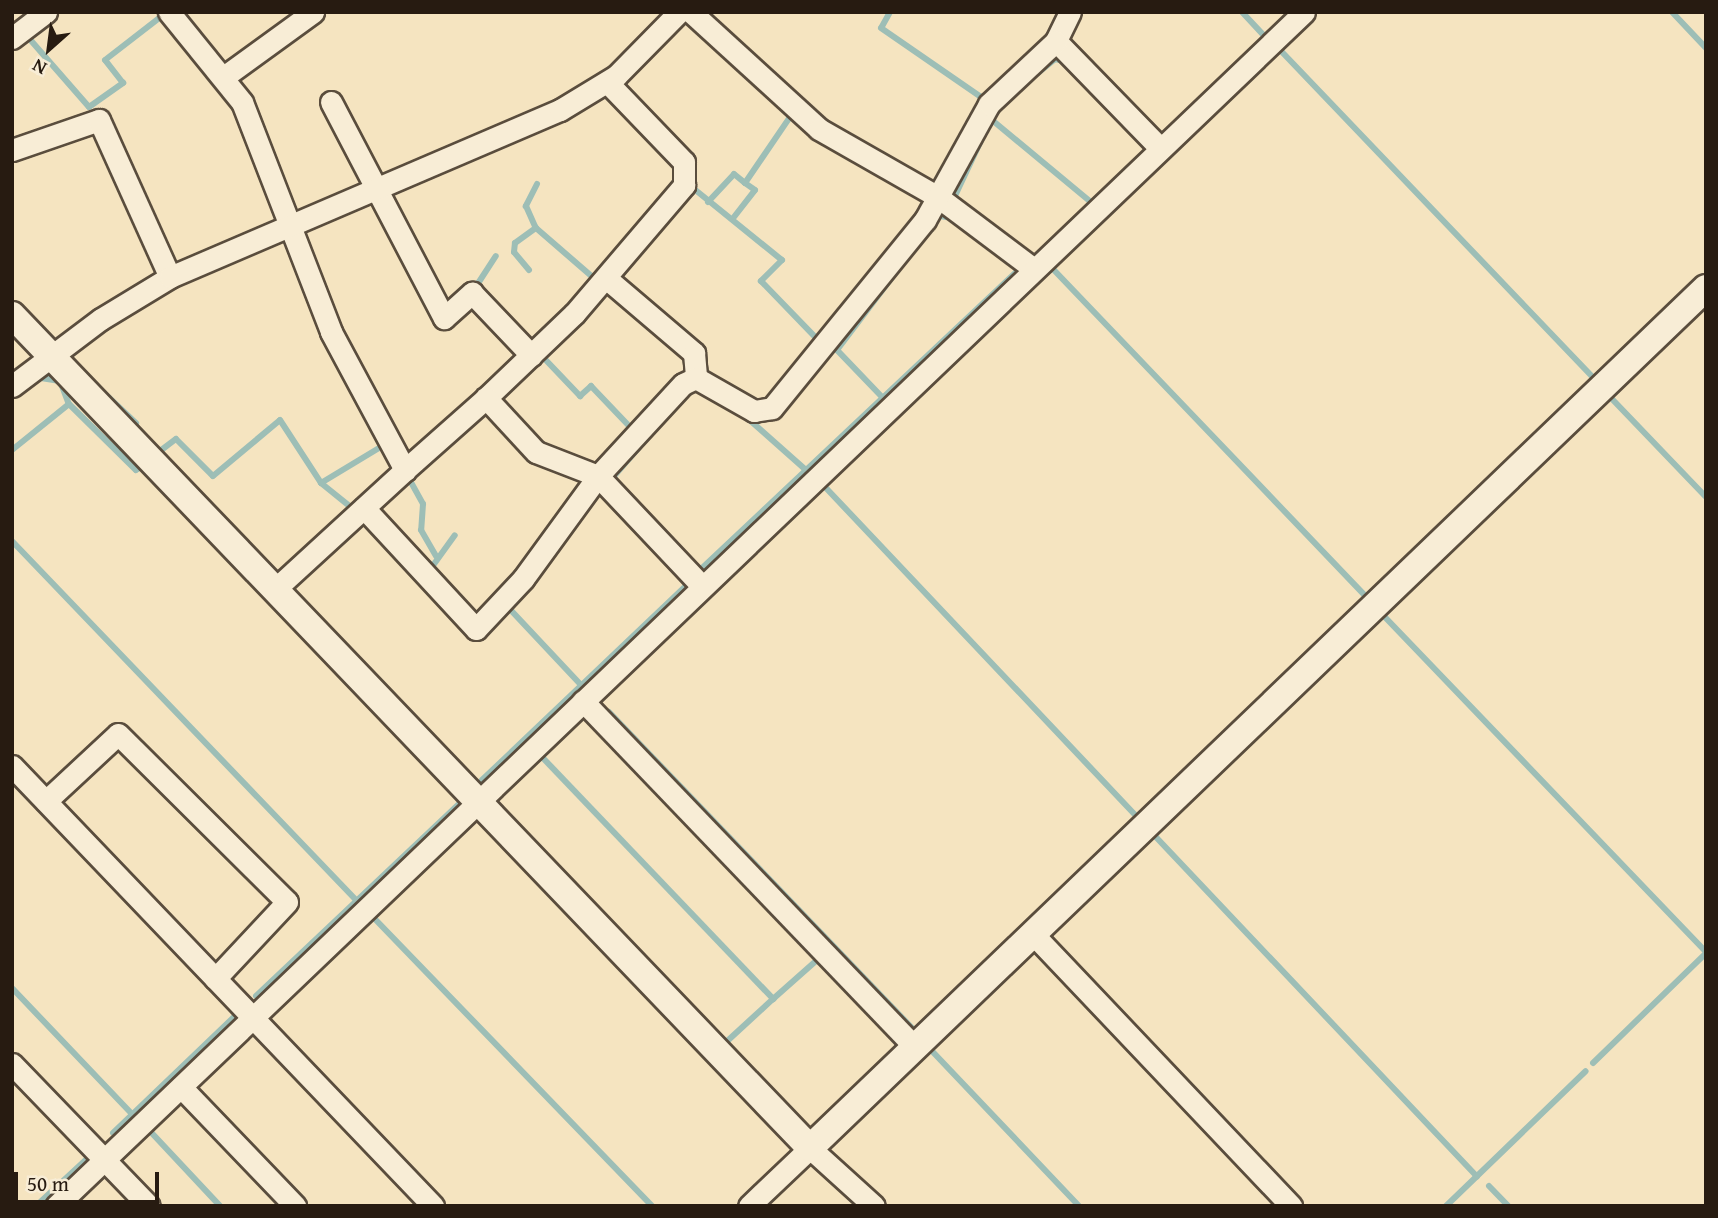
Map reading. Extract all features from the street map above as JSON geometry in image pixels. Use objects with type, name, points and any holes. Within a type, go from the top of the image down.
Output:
[{"type":"street","points":[[12,38],[46,12]]},
{"type":"street","points":[[169,12],[225,76],[242,102],[331,332],[405,470]]},
{"type":"street","points":[[225,76],[313,12]]},
{"type":"street","points":[[12,386],[170,277],[293,228],[514,132],[607,82],[679,12]]},
{"type":"street","points":[[691,12],[818,129],[938,197],[1034,268]]},
{"type":"street","points":[[696,378],[754,411],[772,408],[938,197],[989,104],[1056,41],[1070,12]]},
{"type":"street","points":[[56,1206],[701,585],[1304,12]]},
{"type":"street","points":[[1056,41],[1159,147]]},
{"type":"street","points":[[275,589],[531,355],[606,278],[684,185],[684,162],[607,82]]},
{"type":"street","points":[[331,102],[444,318],[472,293],[531,355]]},
{"type":"street","points":[[12,150],[99,120],[170,277]]},
{"type":"street","points":[[606,278],[694,353],[696,378]]},
{"type":"street","points":[[749,1206],[1706,288]]},
{"type":"street","points":[[12,315],[810,1148],[874,1206]]},
{"type":"street","points":[[364,508],[476,629],[523,579],[598,476],[683,384],[696,378]]},
{"type":"street","points":[[485,398],[536,452],[598,476],[701,585]]},
{"type":"street","points":[[583,701],[915,1047]]},
{"type":"street","points":[[46,801],[118,734],[286,902],[215,979]]},
{"type":"street","points":[[12,766],[432,1206]]},
{"type":"street","points":[[1033,934],[1291,1206]]},
{"type":"street","points":[[12,1064],[149,1206]]},
{"type":"street","points":[[181,1087],[295,1206]]},
{"type":"waterway","points":[[890,12],[881,28],[984,99]]},
{"type":"waterway","points":[[1242,12],[1265,37]]},
{"type":"waterway","points":[[1672,12],[1706,48]]},
{"type":"waterway","points":[[27,36],[89,107],[123,83],[105,60],[162,16]]},
{"type":"waterway","points":[[1282,52],[1594,379]]},
{"type":"waterway","points":[[1028,81],[1055,59],[1063,61]]},
{"type":"waterway","points":[[734,217],[755,190],[745,183],[790,117]]},
{"type":"waterway","points":[[989,125],[992,120],[1092,203]]},
{"type":"waterway","points":[[954,198],[984,134]]},
{"type":"waterway","points":[[708,202],[734,174],[745,183]]},
{"type":"waterway","points":[[537,184],[526,206],[536,228],[596,280]]},
{"type":"waterway","points":[[688,184],[782,260],[761,281],[819,341]]},
{"type":"waterway","points":[[940,216],[953,218]]},
{"type":"waterway","points":[[529,270],[514,252],[515,243],[536,228]]},
{"type":"waterway","points":[[475,288],[496,256]]},
{"type":"waterway","points":[[699,571],[1019,269],[1014,265]]},
{"type":"waterway","points":[[883,398],[837,350],[899,268]]},
{"type":"waterway","points":[[1052,268],[1369,600]]},
{"type":"waterway","points":[[541,355],[580,396],[591,386],[630,427]]},
{"type":"waterway","points":[[41,378],[60,381],[69,404],[136,470],[141,467]]},
{"type":"waterway","points":[[104,393],[136,423]]},
{"type":"waterway","points":[[1613,400],[1706,497]]},
{"type":"waterway","points":[[12,450],[69,404]]},
{"type":"waterway","points":[[745,416],[806,470]]},
{"type":"waterway","points":[[160,451],[176,439],[213,476],[280,420],[321,483],[384,445],[387,449]]},
{"type":"waterway","points":[[615,475],[639,447]]},
{"type":"waterway","points":[[407,475],[423,504],[421,530],[436,556]]},
{"type":"waterway","points":[[321,483],[352,508]]},
{"type":"waterway","points":[[826,488],[1135,815]]},
{"type":"waterway","points":[[429,571],[455,535]]},
{"type":"waterway","points":[[12,541],[358,902]]},
{"type":"waterway","points":[[482,780],[685,587]]},
{"type":"waterway","points":[[506,605],[581,685]]},
{"type":"waterway","points":[[1381,613],[1706,952]]},
{"type":"waterway","points":[[609,712],[914,1030]]},
{"type":"waterway","points":[[542,757],[773,999],[818,959]]},
{"type":"waterway","points":[[256,996],[459,804]]},
{"type":"waterway","points":[[1154,835],[1477,1176]]},
{"type":"waterway","points":[[372,916],[652,1206]]},
{"type":"waterway","points":[[1593,1063],[1706,953]]},
{"type":"waterway","points":[[12,988],[133,1115]]},
{"type":"waterway","points":[[724,1044],[773,999]]},
{"type":"waterway","points":[[113,1133],[234,1017]]},
{"type":"waterway","points":[[931,1050],[1079,1206]]},
{"type":"waterway","points":[[1446,1206],[1586,1071]]},
{"type":"waterway","points":[[148,1129],[220,1206]]},
{"type":"waterway","points":[[36,1206],[90,1156]]},
{"type":"waterway","points":[[1489,1186],[1508,1206]]}]
